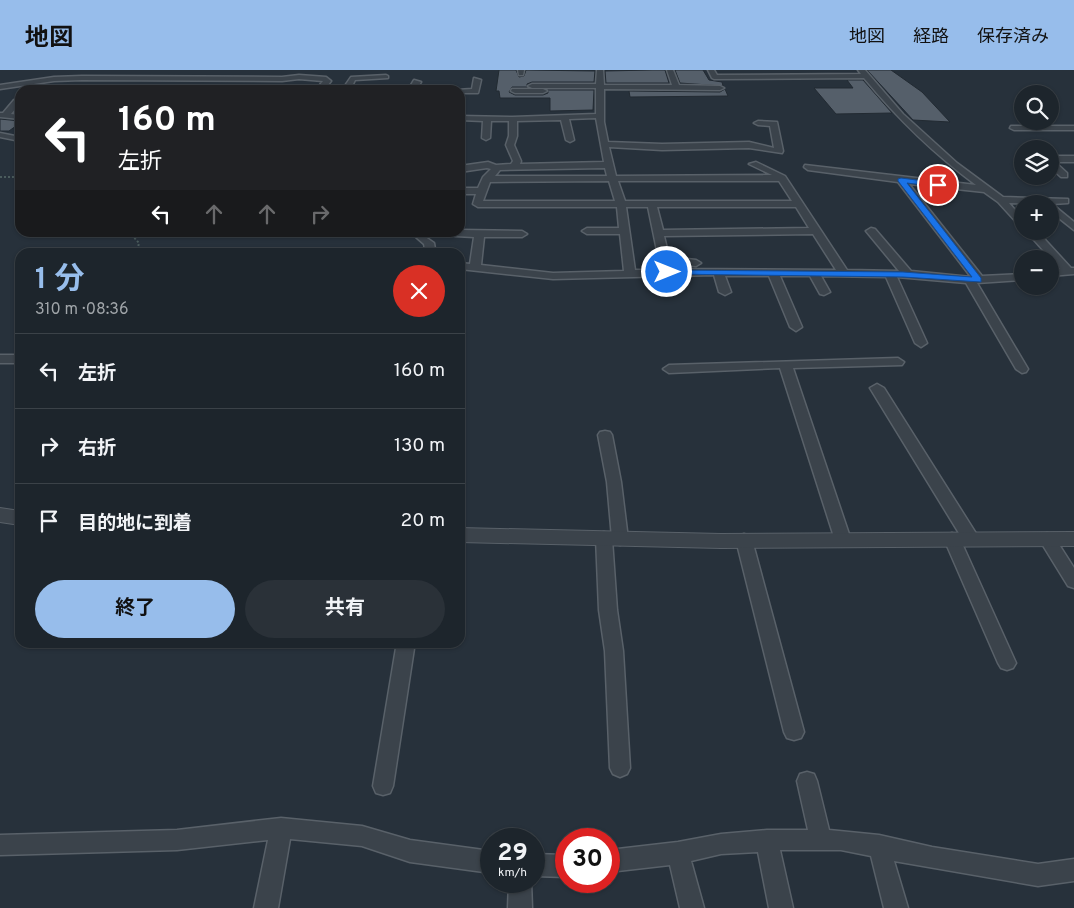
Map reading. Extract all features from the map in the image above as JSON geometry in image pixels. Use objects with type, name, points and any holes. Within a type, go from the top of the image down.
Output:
[{"type":"street","points":[[600,70],[600,116],[612,178],[621,204],[630,273]]},
{"type":"street","points":[[670,70],[676,88]]},
{"type":"street","points":[[711,70],[714,77],[763,73],[775,76],[864,73],[900,116],[954,165],[1001,200],[1014,214]]},
{"type":"street","points":[[775,76],[780,83]]},
{"type":"street","points":[[0,86],[54,79],[82,78],[282,79],[299,77],[327,80],[324,85]]},
{"type":"street","points":[[344,85],[342,78],[386,77]]},
{"type":"street","points":[[465,91],[475,91],[477,80]]},
{"type":"street","points":[[532,86],[720,88]]},
{"type":"street","points":[[515,92],[547,91],[561,86]]},
{"type":"street","points":[[2,115],[15,104]]},
{"type":"street","points":[[2,115],[15,116]]},
{"type":"street","points":[[465,118],[513,119],[600,116]]},
{"type":"street","points":[[564,117],[570,140]]},
{"type":"street","points":[[486,138],[487,119]]},
{"type":"street","points":[[513,119],[513,136],[510,144],[517,161],[515,166]]},
{"type":"street","points":[[605,141],[659,147],[749,145],[779,151],[774,124],[758,123]]},
{"type":"street","points":[[1059,128],[1074,128]]},
{"type":"street","points":[[0,136],[15,138]]},
{"type":"street","points":[[684,137],[704,137]]},
{"type":"street","points":[[1059,160],[1074,160]]},
{"type":"street","points":[[465,168],[488,164],[496,168]]},
{"type":"street","points":[[753,164],[782,178],[797,204],[841,269]]},
{"type":"street","points":[[609,165],[498,167],[486,179],[479,191],[478,204],[797,204]]},
{"type":"street","points":[[808,167],[843,171],[863,176],[985,189]]},
{"type":"street","points":[[826,170],[837,182]]},
{"type":"street","points":[[1059,170],[1064,175]]},
{"type":"street","points":[[486,179],[782,178]]},
{"type":"street","points":[[901,180],[974,280],[1022,369]]},
{"type":"street","points":[[465,191],[479,191]]},
{"type":"street","points":[[1001,200],[1014,201]]},
{"type":"street","points":[[1059,202],[1065,201]]},
{"type":"street","points":[[652,204],[660,233],[667,272]]},
{"type":"street","points":[[1059,214],[1074,228]]},
{"type":"street","points":[[587,230],[625,231]]},
{"type":"street","points":[[660,233],[816,231]]},
{"type":"street","points":[[871,231],[908,275]]},
{"type":"street","points":[[465,233],[522,234]]},
{"type":"street","points":[[475,268],[479,234]]},
{"type":"street","points":[[421,237],[428,243],[430,248]]},
{"type":"street","points":[[1040,240],[1071,271]]},
{"type":"street","points":[[665,260],[730,266],[841,269],[974,280],[1014,277]]},
{"type":"street","points":[[465,267],[553,276],[667,272],[774,274],[814,273],[841,269]]},
{"type":"street","points":[[719,272],[725,292]]},
{"type":"street","points":[[814,273],[824,292]]},
{"type":"street","points":[[774,274],[796,327]]},
{"type":"street","points":[[890,274],[921,343]]},
{"type":"street","points":[[0,358],[15,359]]},
{"type":"street","points":[[668,370],[785,364],[898,362]]},
{"type":"street","points":[[785,364],[843,540]]},
{"type":"street","points":[[877,388],[962,539],[1007,663]]},
{"type":"street","points":[[605,435],[614,482],[608,610],[614,651],[620,768]]},
{"type":"street","points":[[0,515],[15,517]]},
{"type":"street","points":[[465,535],[744,540],[1074,538]]},
{"type":"street","points":[[1047,539],[1074,582]]},
{"type":"street","points":[[744,540],[794,732]]},
{"type":"street","points":[[383,786],[405,648]]},
{"type":"street","points":[[807,781],[821,840]]},
{"type":"street","points":[[0,845],[177,840],[281,828],[362,836],[410,851],[480,861]]},
{"type":"street","points":[[266,908],[281,828]]},
{"type":"street","points":[[767,840],[781,908]]},
{"type":"street","points":[[620,860],[678,853],[721,844],[767,840],[841,840],[932,858],[1038,874],[1074,870]]},
{"type":"street","points":[[879,846],[896,908]]},
{"type":"street","points":[[678,853],[692,908]]},
{"type":"street","points":[[520,893],[520,908]]},
{"type":"path","points":[[0,177],[15,177]]},
{"type":"path","points":[[134,237],[139,243],[138,248]]},
{"type":"building","points":[[499,70],[516,70],[519,77],[524,76],[526,70],[595,71],[594,82],[532,82],[527,84],[527,87],[512,87],[509,92],[515,95],[543,95],[548,93],[548,90],[594,90],[593,110],[550,111],[550,98],[500,98],[499,91],[496,91]]},
{"type":"building","points":[[665,70],[669,83],[606,83],[605,71]]},
{"type":"building","points":[[675,70],[703,70],[709,80],[722,82],[723,86],[680,83]]},
{"type":"building","points":[[867,70],[891,70],[922,92],[950,122],[913,120]]},
{"type":"building","points":[[847,80],[863,80],[892,113],[836,114],[814,88],[853,88]]},
{"type":"building","points":[[725,89],[728,96],[630,97],[629,91],[720,92]]},
{"type":"building","points":[[0,119],[15,120],[15,127],[9,131],[0,131]]},
{"type":"route","points":[[667,272],[903,274],[978,280],[901,180],[938,185]]}]
